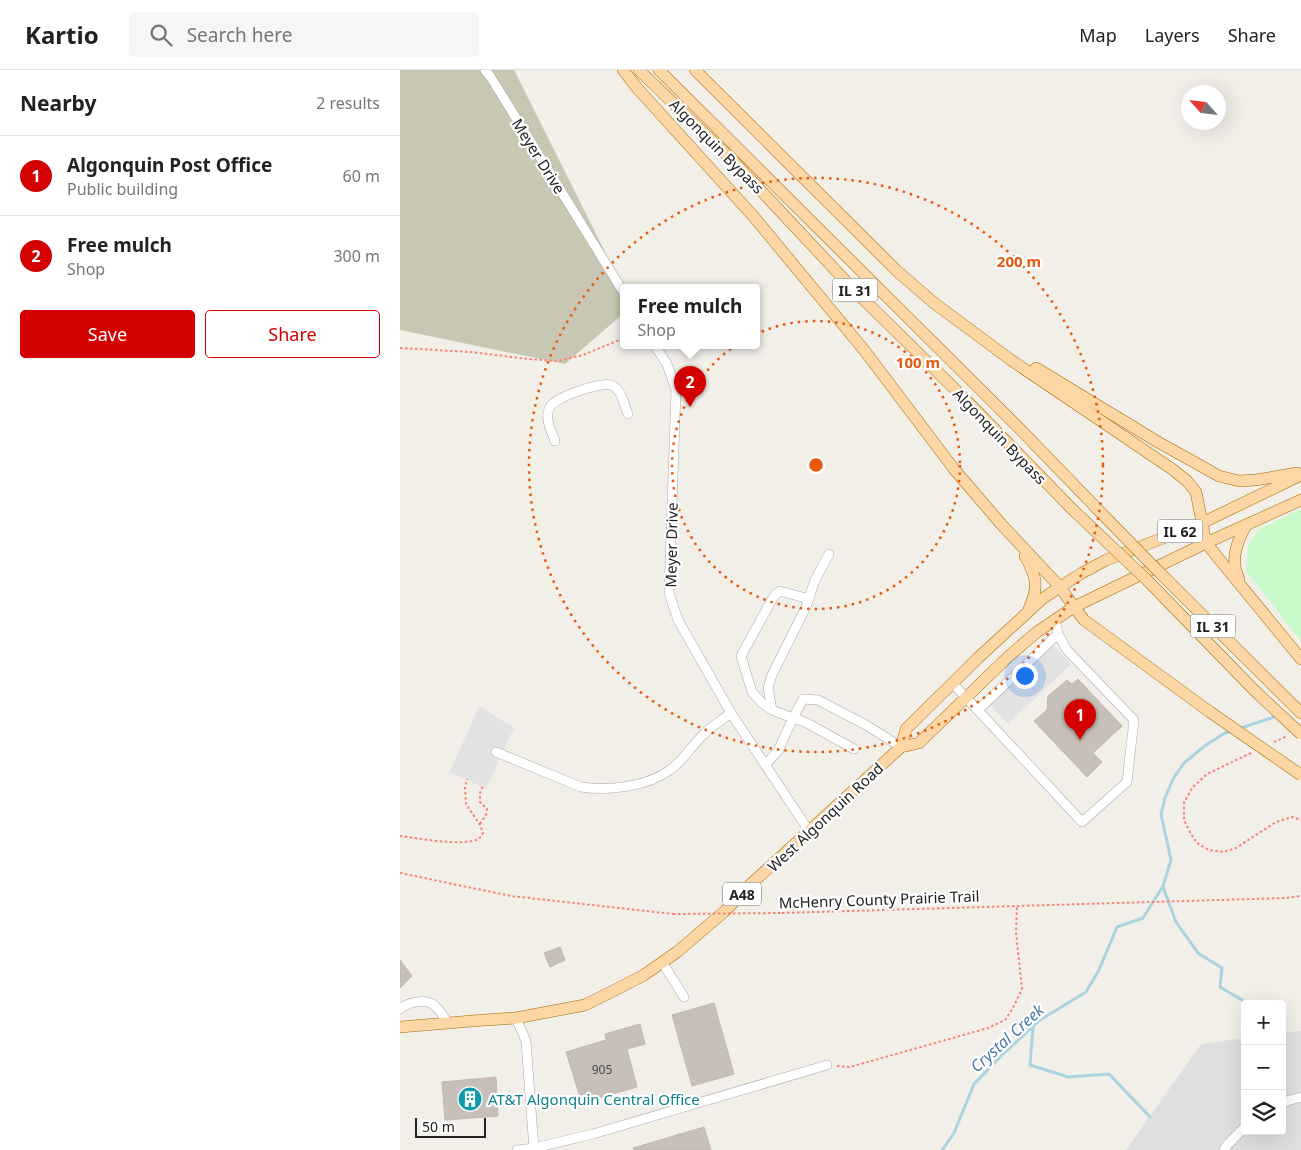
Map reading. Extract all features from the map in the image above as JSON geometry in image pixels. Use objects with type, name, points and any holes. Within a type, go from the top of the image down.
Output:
[{"type":"main road","points":[[623,70],[760,225],[864,350],[954,469],[1001,524],[1060,587],[1084,620],[1210,712],[1301,775]]},
{"type":"main road","name":"Algonquin Bypass","points":[[639,70],[738,165],[855,291],[967,401],[1072,509],[1148,581],[1297,734]]},
{"type":"main road","name":"Algonquin Bypass","points":[[658,70],[1301,713]]},
{"type":"main road","points":[[694,70],[897,271],[934,303],[1011,360],[1187,481],[1196,492],[1206,543],[1298,655]]},
{"type":"main road","points":[[983,338],[1013,352],[1142,432],[1219,476],[1238,481],[1301,474]]},
{"type":"main road","name":"West Algonquin Road","points":[[901,747],[906,729],[1042,599],[1106,560],[1202,523],[1301,474]]},
{"type":"main road","name":"West Algonquin Road","points":[[401,1027],[516,1018],[585,1005],[644,975],[677,952],[725,911],[751,884],[901,747],[919,743],[1009,656],[1038,632],[1074,607],[1206,543],[1301,500]]},
{"type":"main road","points":[[1242,587],[1234,564],[1236,547],[1246,525]]},
{"type":"main road","points":[[1018,541],[1032,568],[1036,586],[1034,596],[1026,613]]},
{"type":"street","name":"Meyer Drive","points":[[485,70],[620,287]]},
{"type":"street","name":"Meyer Drive","points":[[657,349],[667,364],[676,390],[669,593],[678,620],[731,713],[809,831]]},
{"type":"street","points":[[555,441],[548,424],[550,406],[557,400],[592,387],[604,384],[617,388],[628,414]]},
{"type":"street","points":[[772,710],[768,688],[772,675],[830,554]]},
{"type":"street","points":[[809,600],[780,591],[774,596],[741,656],[752,692],[762,703],[772,710],[805,722],[854,749]]},
{"type":"street","points":[[952,683],[1082,822],[1127,782],[1134,720],[1067,650],[1058,634],[1055,620]]},
{"type":"street","points":[[978,710],[1058,634]]},
{"type":"street","points":[[765,765],[778,752],[803,699],[818,700],[866,725],[901,747]]},
{"type":"street","points":[[496,752],[581,787],[594,789],[614,788],[632,785],[664,774],[672,769],[705,732],[731,713]]},
{"type":"street","points":[[662,962],[684,997]]},
{"type":"street","points":[[401,1027],[400,1011],[405,1004],[424,1002],[435,1005],[448,1023]]},
{"type":"street","points":[[516,1018],[526,1041],[534,1149]]},
{"type":"street","points":[[517,1150],[534,1149],[601,1131],[827,1065]]},
{"type":"street","points":[[1286,1102],[1301,1097]]},
{"type":"street","points":[[1224,1150],[1241,1131]]},
{"type":"path","points":[[400,348],[472,352],[557,361],[582,355],[620,340]]},
{"type":"path","points":[[1267,746],[1297,734]]},
{"type":"path","points":[[1258,750],[1207,774],[1192,788],[1184,802],[1184,820],[1191,834],[1197,843],[1209,850],[1223,852],[1236,848],[1276,822],[1292,817],[1301,820]]},
{"type":"path","points":[[400,836],[461,842],[478,840],[483,833],[480,824],[466,804],[466,779]]},
{"type":"path","points":[[480,824],[486,815],[487,809],[480,802],[480,793],[483,786]]},
{"type":"path","name":"McHenry County Prairie Trail","points":[[400,873],[511,896],[673,914],[1146,903],[1301,896]]},
{"type":"path","points":[[827,1065],[850,1067],[988,1028],[1005,1020],[1014,1008],[1022,990],[1016,932],[1017,906]]},
{"type":"shaded area","points":[[400,70],[514,70],[621,284],[620,316],[565,364],[400,330]]},
{"type":"shaded area","points":[[1053,645],[1071,664],[1008,724],[990,705]]},
{"type":"shaded area","points":[[479,706],[514,728],[486,789],[450,772]]},
{"type":"shaded area","points":[[1301,1031],[1301,1150],[1126,1150],[1201,1044],[1241,1039],[1241,1135],[1286,1135],[1286,1033]]},
{"type":"green space","points":[[1301,509],[1301,641],[1246,571],[1248,545],[1261,528]]},
{"type":"building","points":[[1078,679],[1122,726],[1093,753],[1102,762],[1087,777],[1034,721],[1047,710],[1048,696],[1067,680],[1072,684]]},
{"type":"building","points":[[560,947],[565,960],[550,967],[544,953]]},
{"type":"building","points":[[400,960],[412,976],[400,988]]},
{"type":"building","points":[[714,1003],[734,1074],[692,1086],[672,1015]]},
{"type":"building","points":[[640,1024],[645,1044],[627,1049],[637,1087],[582,1103],[566,1052],[606,1040],[605,1034]]},
{"type":"building","name":"AT&T Algonquin Central Office","points":[[496,1077],[498,1116],[445,1120],[442,1082]]},
{"type":"building","points":[[704,1127],[711,1150],[634,1150],[633,1148]]},
{"type":"waterway","name":"Crystal Creek","points":[[1238,729],[1277,716]]},
{"type":"waterway","name":"Crystal Creek","points":[[942,1150],[954,1133],[974,1084],[1040,1020],[1086,992],[1099,970],[1117,927],[1143,918],[1163,886],[1171,860],[1161,814],[1173,779],[1184,763],[1206,745],[1225,733],[1232,731]]},
{"type":"waterway","points":[[1163,887],[1176,922],[1198,953],[1222,968],[1220,987],[1242,1000]]},
{"type":"waterway","points":[[1033,1027],[1030,1065],[1068,1077],[1109,1074],[1150,1117]]},
{"type":"place","name":"Free mulch","points":[[690,407]]},
{"type":"place","name":"Algonquin Post Office","points":[[1080,740]]},
{"type":"place","name":"AT&T Algonquin Central Office","points":[[470,1099]]}]
